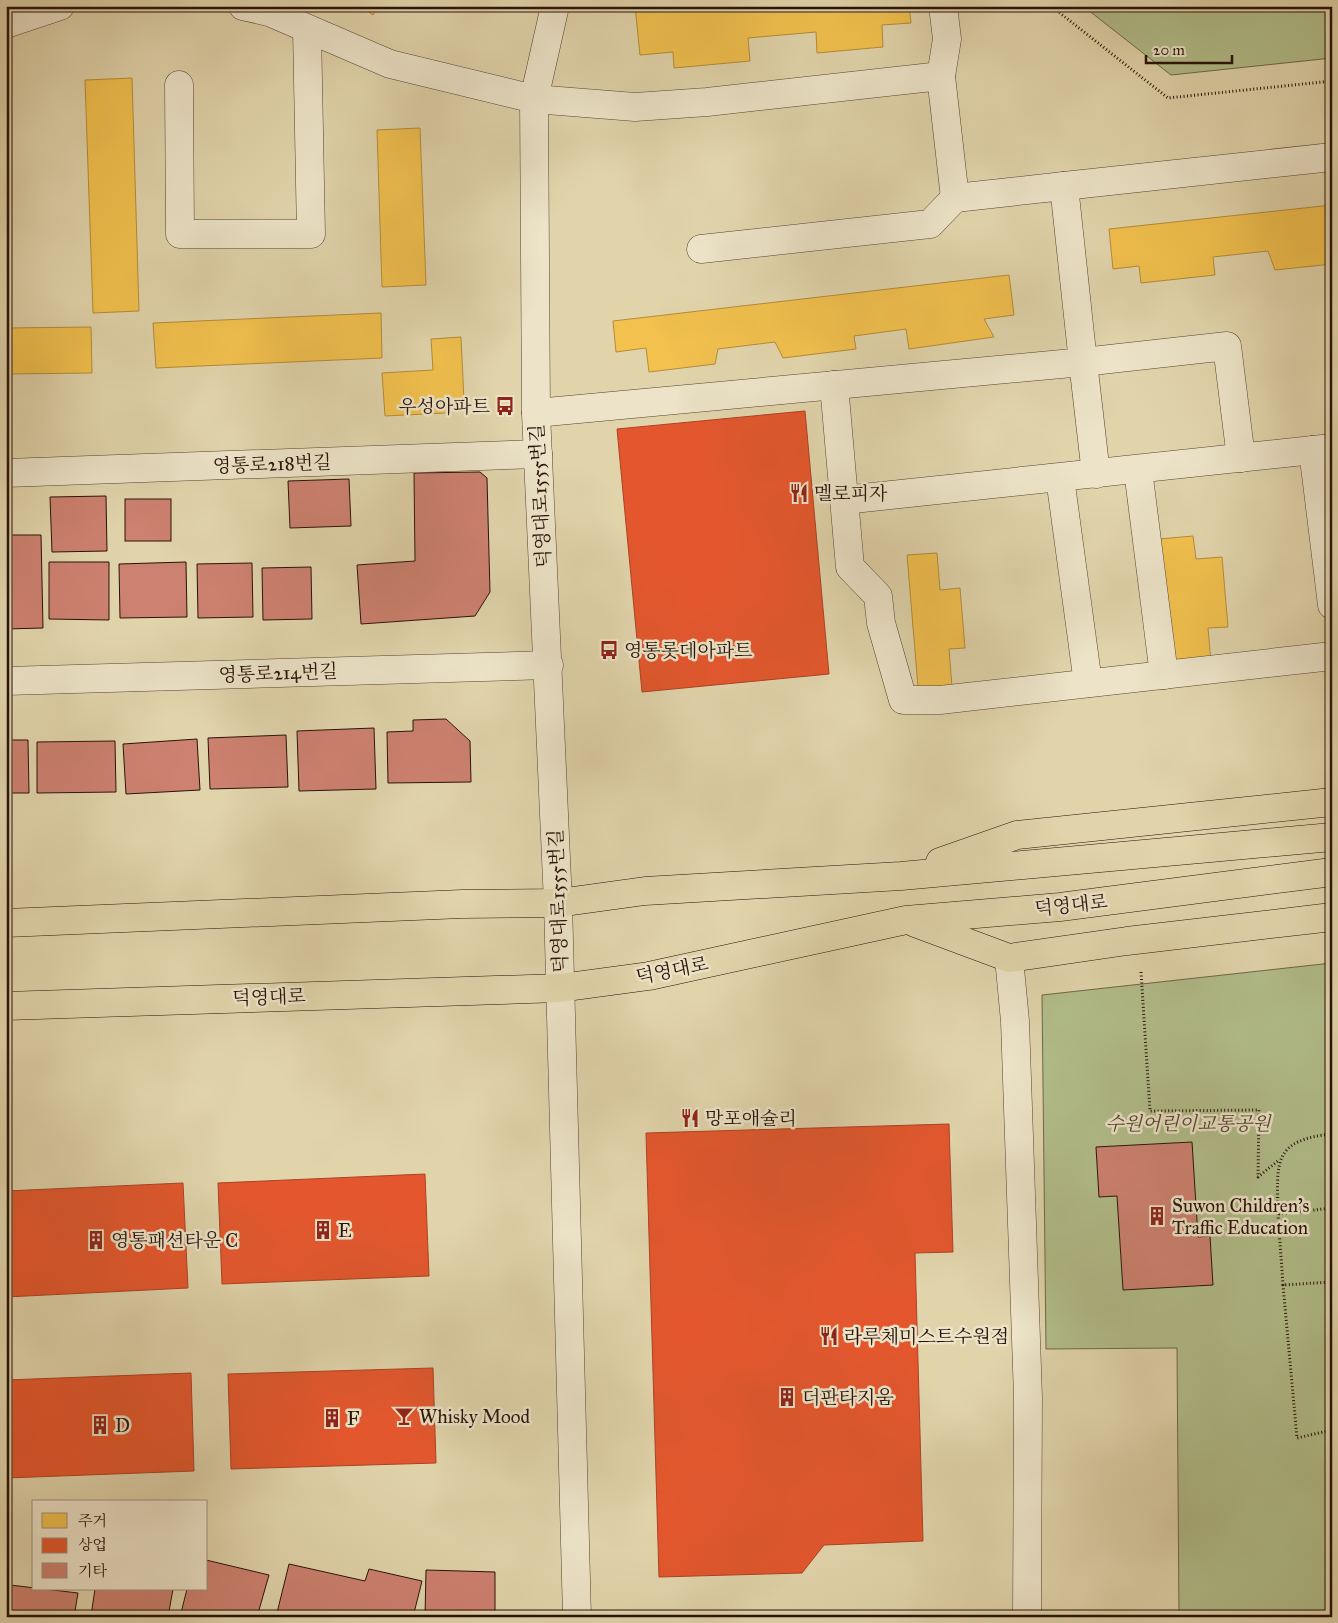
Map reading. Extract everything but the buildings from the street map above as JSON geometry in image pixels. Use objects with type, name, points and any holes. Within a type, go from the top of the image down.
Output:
[{"type":"main road","points":[[901,876],[1017,835],[1332,802]]},
{"type":"main road","points":[[6,922],[462,904],[558,903],[645,891],[901,876],[1332,838]]},
{"type":"main road","name":"덕영대로","points":[[6,1006],[560,988],[649,976],[906,920],[1060,907],[1320,873]]},
{"type":"main road","points":[[906,920],[1009,958],[1127,941],[1332,917]]},
{"type":"street","points":[[6,24],[60,6]]},
{"type":"street","name":"덕영대로1555번길","points":[[555,6],[534,100],[536,413],[549,665],[558,903],[577,1617]]},
{"type":"street","points":[[943,6],[947,39],[941,76],[955,198]]},
{"type":"street","points":[[261,8],[390,64],[534,100],[635,107],[707,102],[941,76]]},
{"type":"street","points":[[179,85],[180,234],[311,234],[307,29]]},
{"type":"street","points":[[700,248],[930,224],[955,198],[1332,157]]},
{"type":"street","points":[[1064,186],[1096,474]]},
{"type":"street","points":[[536,413],[1083,362],[1227,346],[1241,458]]},
{"type":"street","points":[[834,385],[850,567],[878,596],[881,623],[903,700],[940,700],[1332,656]]},
{"type":"street","points":[[844,500],[1322,449],[1332,605]]},
{"type":"street","name":"영통로218번길","points":[[6,473],[538,454]]},
{"type":"street","points":[[1138,470],[1164,675]]},
{"type":"street","points":[[1060,478],[1088,683]]},
{"type":"street","name":"영통로214번길","points":[[6,681],[549,665]]},
{"type":"street","points":[[1009,958],[1015,1021],[1028,1396],[1027,1617]]},
{"type":"path","points":[[1050,6],[1168,98],[1332,81]]},
{"type":"path","points":[[1141,972],[1150,1111],[1259,1110],[1258,1177],[1279,1160],[1288,1146],[1313,1136],[1332,1134]]},
{"type":"path","points":[[1279,1160],[1278,1214],[1290,1376],[1297,1438],[1332,1430]]},
{"type":"path","points":[[1278,1214],[1332,1208]]},
{"type":"path","points":[[1283,1286],[1332,1282]]},
{"type":"green space","points":[[1083,6],[1332,6],[1332,58],[1171,75]]},
{"type":"green space","name":"수원어린이교통공원","points":[[1332,963],[1332,1612],[1326,1617],[1179,1617],[1177,1348],[1046,1349],[1042,995]]},
{"type":"place","name":"우성아파트","points":[[505,406]]},
{"type":"place","name":"멜로피자","points":[[799,493]]},
{"type":"place","name":"영통롯데아파트","points":[[609,650]]},
{"type":"place","name":"망포애슐리","points":[[690,1118]]},
{"type":"place","name":"Suwon Children's Traffic Education","points":[[1157,1216]]},
{"type":"place","name":"E","points":[[323,1230]]},
{"type":"place","name":"영통패션타운 C","points":[[96,1240]]},
{"type":"place","name":"라루체미스트수원점","points":[[829,1336]]},
{"type":"place","name":"더판타지움","points":[[787,1397]]},
{"type":"place","name":"Whisky Mood","points":[[404,1416]]},
{"type":"place","name":"F","points":[[332,1418]]},
{"type":"place","name":"D","points":[[100,1425]]}]
